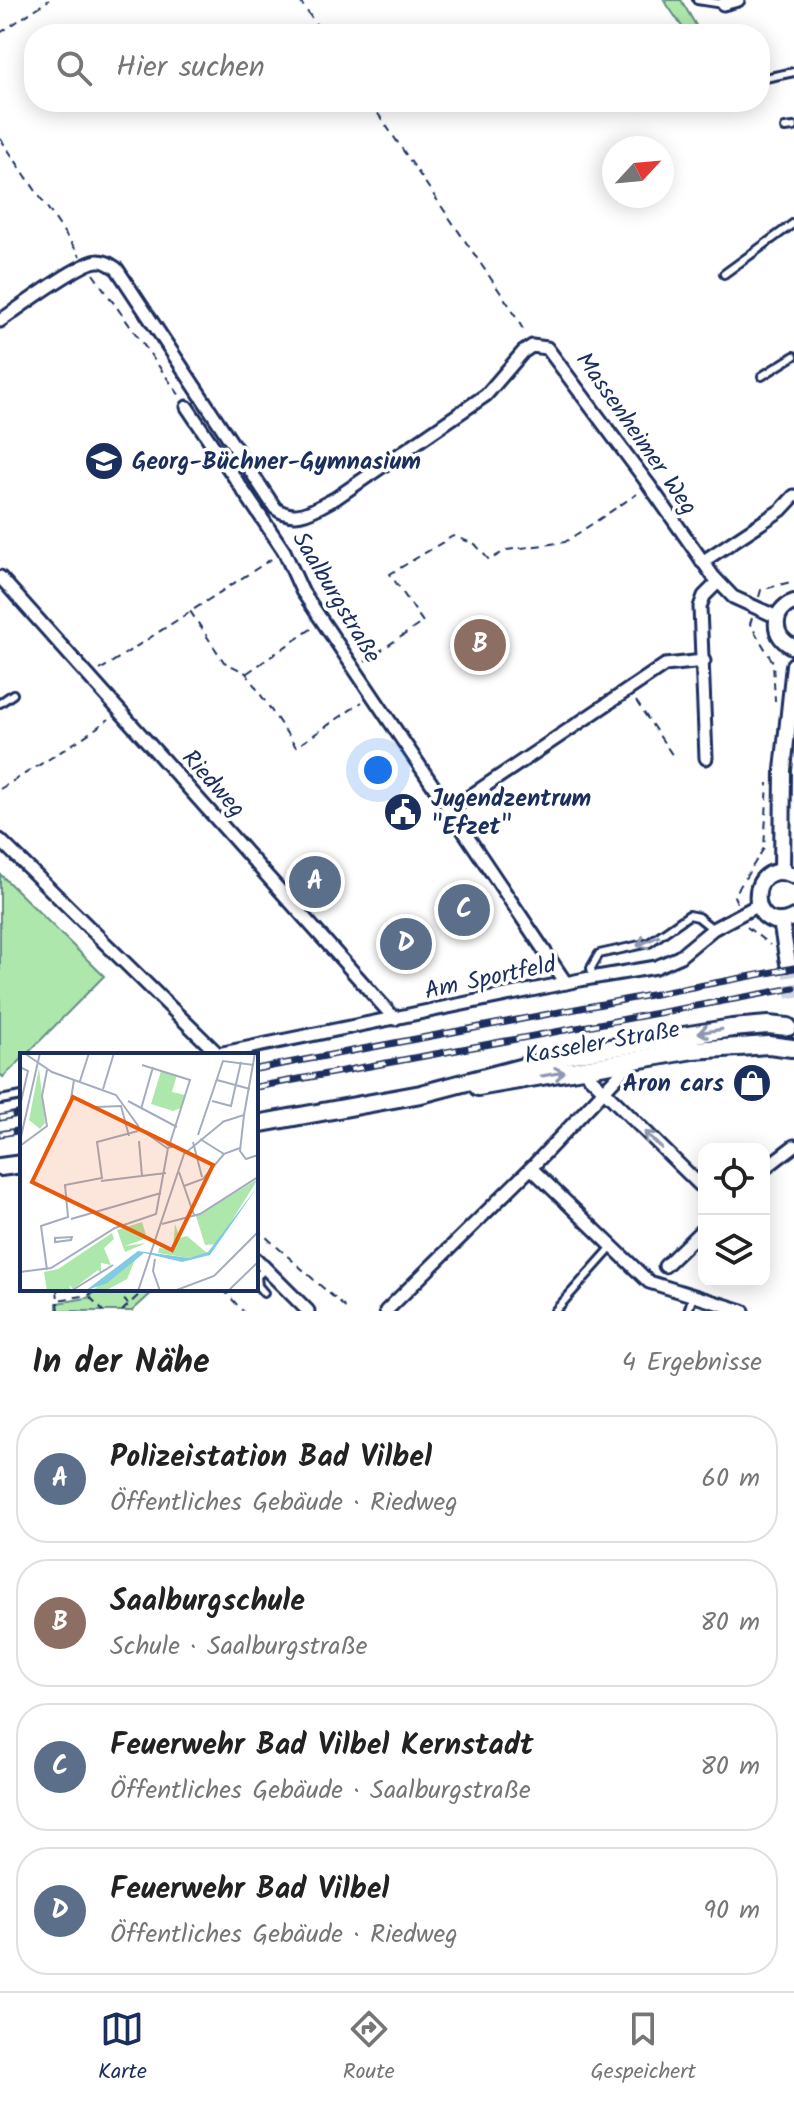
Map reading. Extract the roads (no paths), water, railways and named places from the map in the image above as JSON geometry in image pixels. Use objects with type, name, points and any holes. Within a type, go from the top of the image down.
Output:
[{"type":"main road","name":"Kasseler Straße","points":[[258,1124],[421,1094],[573,1054],[732,1028],[791,1022],[788,1042],[793,1049]]},
{"type":"main road","name":"Kasseler Straße","points":[[421,1094],[438,1094],[714,1048],[769,1045],[793,1049]]},
{"type":"main road","points":[[0,1167],[20,1164]]},
{"type":"street","points":[[723,4],[738,0]]},
{"type":"street","name":"Massenheimer Weg","points":[[0,321],[86,264],[99,261],[109,263],[117,269],[275,508],[285,515],[296,516],[311,512],[486,395],[505,375],[516,357],[532,346],[547,348],[718,582],[733,597],[777,617]]},
{"type":"street","name":"Saalburgstraße","points":[[187,407],[284,551],[298,584],[322,621],[566,983]]},
{"type":"street","points":[[702,562],[781,510],[794,496]]},
{"type":"street","name":"Riedweg","points":[[0,577],[395,1019]]},
{"type":"street","points":[[706,758],[700,607],[704,596],[718,582]]},
{"type":"street","points":[[794,602],[785,606],[777,617],[779,637],[794,647]]},
{"type":"street","points":[[448,811],[665,665],[704,661]]},
{"type":"street","points":[[788,963],[787,919],[771,919],[758,905],[758,886],[772,873],[788,874],[783,770],[794,665]]},
{"type":"street","points":[[0,840],[215,1053]]},
{"type":"street","name":"Am Sportfeld","points":[[227,1053],[656,967],[679,957],[713,929],[758,905]]},
{"type":"street","points":[[387,1311],[531,1168],[632,1061]]},
{"type":"street","points":[[582,1069],[698,1183]]},
{"type":"street","points":[[770,1164],[794,1146]]},
{"type":"street","points":[[531,1168],[649,1282],[743,1311]]},
{"type":"street","points":[[665,1266],[698,1234]]},
{"type":"street","points":[[258,1261],[308,1311]]},
{"type":"lane","points":[[697,0],[723,4]]},
{"type":"lane","points":[[770,77],[794,72]]},
{"type":"lane","points":[[785,128],[794,127]]},
{"type":"lane","points":[[724,274],[794,223]]},
{"type":"lane","points":[[762,376],[794,356]]},
{"type":"lane","points":[[0,703],[13,694]]},
{"type":"lane","points":[[593,978],[591,968],[599,954],[649,943],[689,915],[698,917],[713,929]]},
{"type":"lane","points":[[0,1100],[20,1096]]},
{"type":"lane","points":[[555,1311],[612,1247]]},
{"type":"lane","points":[[258,1275],[266,1268]]},
{"type":"lane","points":[[258,1286],[264,1293]]},
{"type":"lane","points":[[688,1311],[693,1296]]},
{"type":"tunnel","points":[[788,963],[794,998]]},
{"type":"railway","points":[[258,1069],[794,968]]},
{"type":"railway","points":[[258,1087],[794,988]]},
{"type":"railway","points":[[0,1118],[20,1113]]},
{"type":"railway","points":[[0,1134],[20,1130]]},
{"type":"place","name":"Georg-Büchner-Gymnasium","points":[[104,461]]},
{"type":"place","name":"Saalburgschule","points":[[480,645]]},
{"type":"place","name":"Jugendzentrum \"Efzet\"","points":[[403,812]]},
{"type":"place","name":"Polizeistation Bad Vilbel","points":[[315,882]]},
{"type":"place","name":"Feuerwehr Bad Vilbel Kernstadt","points":[[464,910]]},
{"type":"place","name":"Feuerwehr Bad Vilbel","points":[[406,944]]},
{"type":"place","name":"Aron cars","points":[[752,1083]]}]
